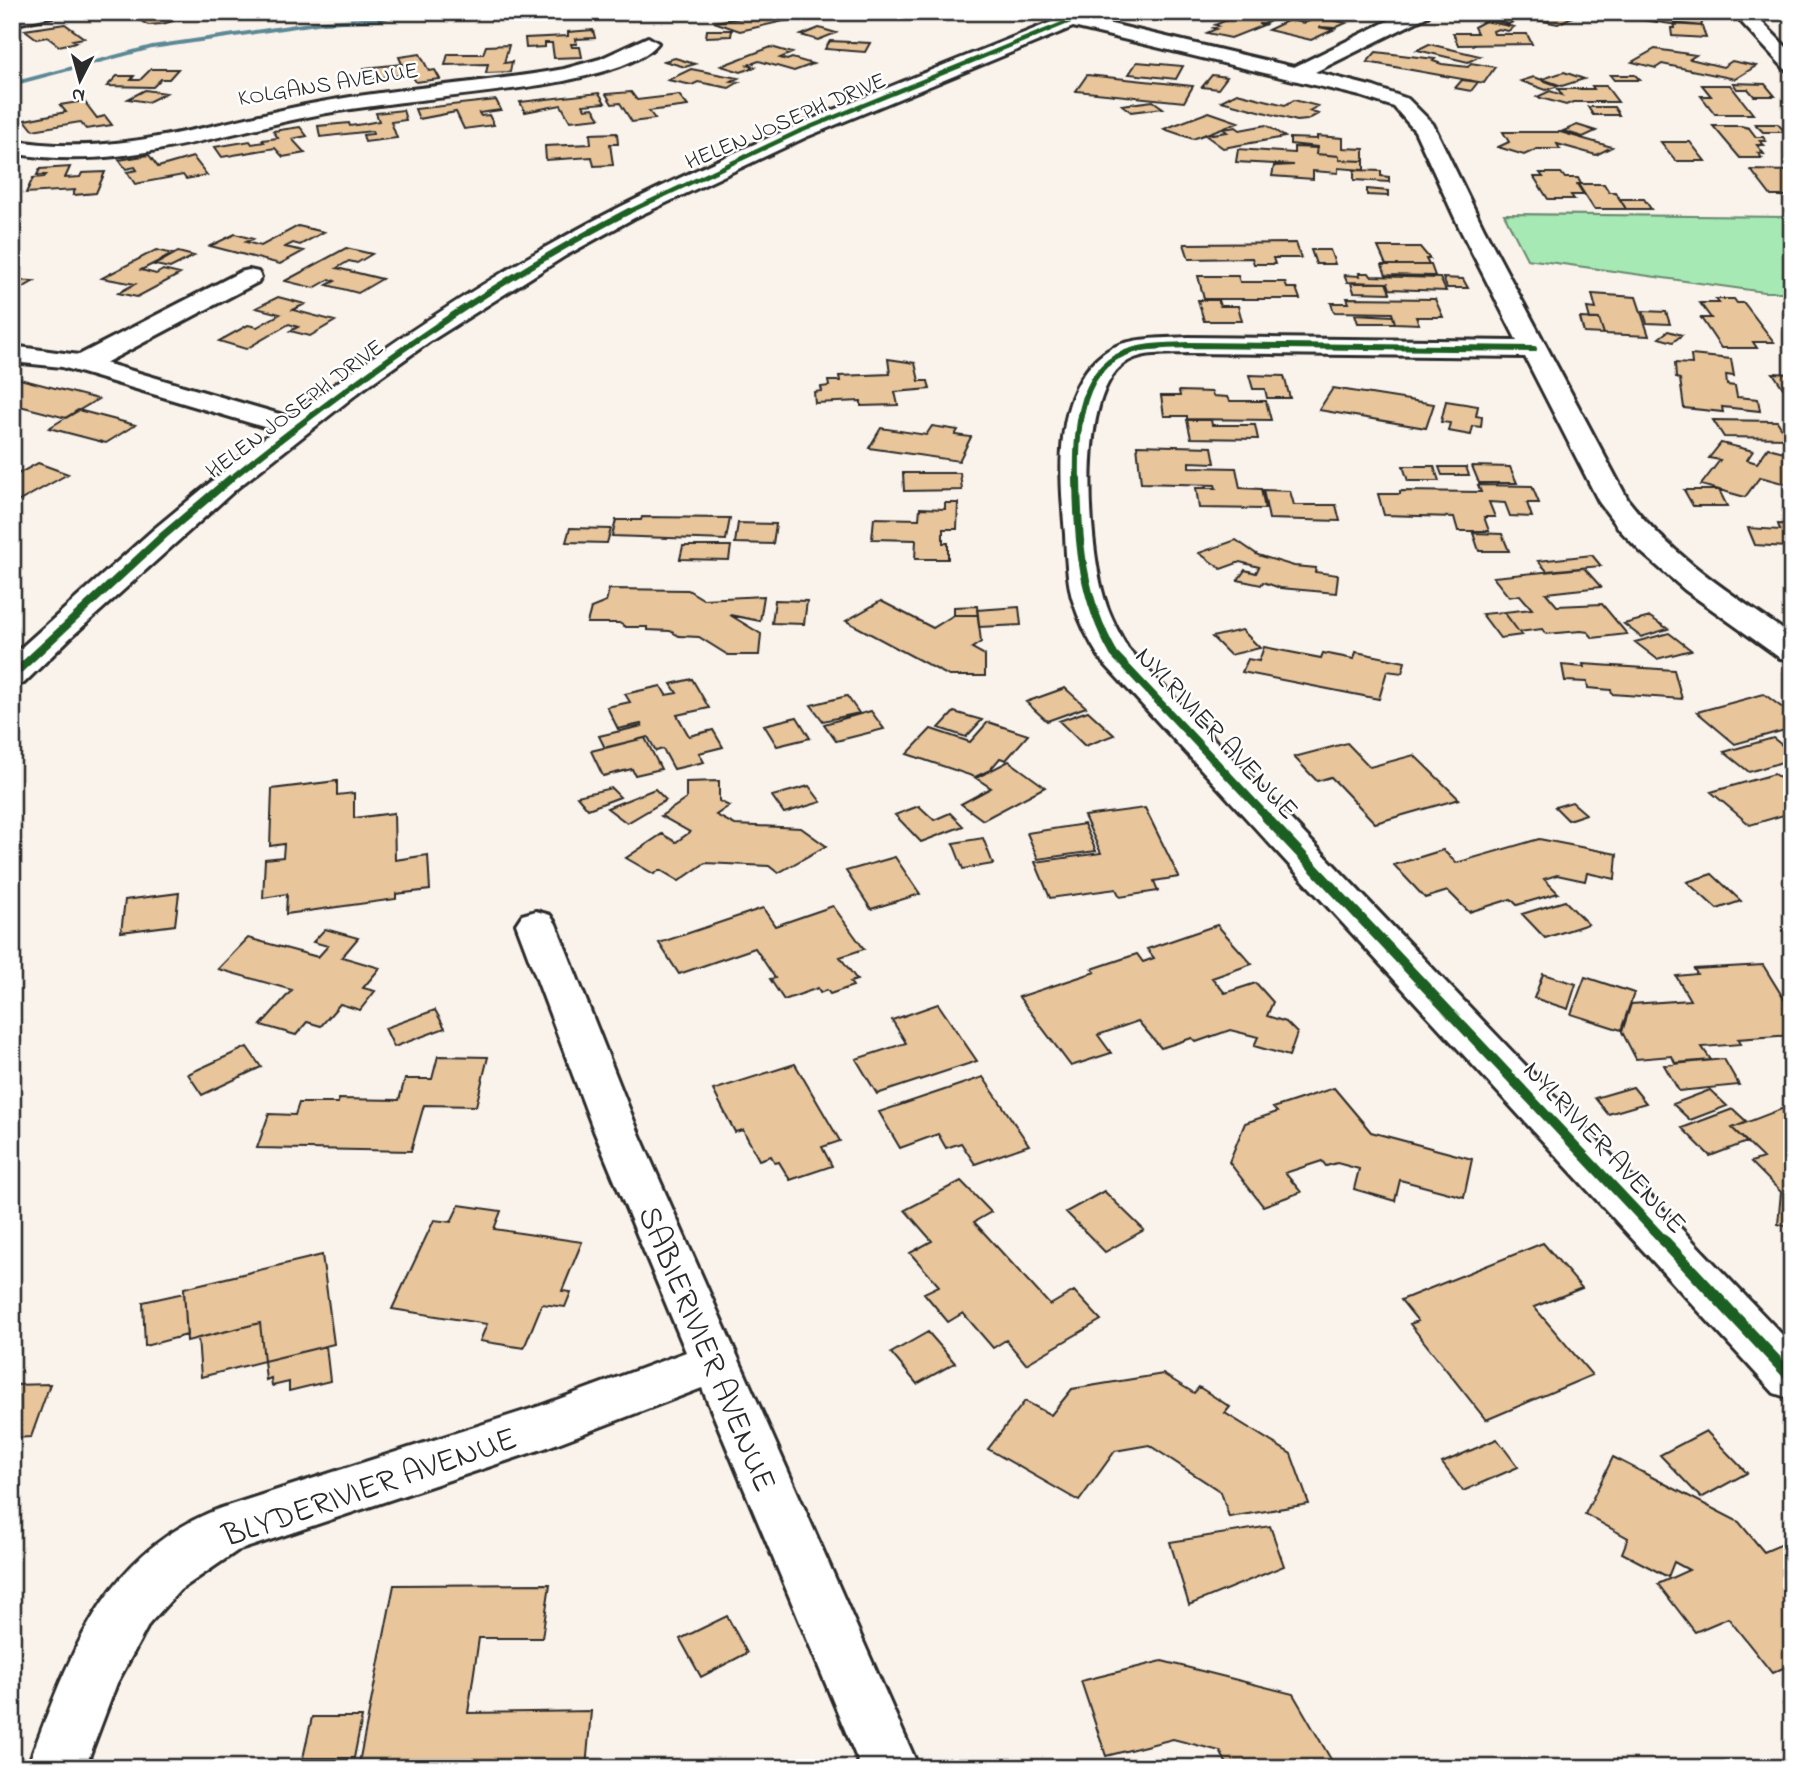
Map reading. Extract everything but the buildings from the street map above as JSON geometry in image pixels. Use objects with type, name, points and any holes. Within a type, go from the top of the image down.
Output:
[{"type":"street","points":[[12,19],[46,12]]},
{"type":"street","points":[[1042,12],[1082,16],[1294,75],[1367,91],[1401,103],[1410,110],[1425,130],[1534,349],[1614,502],[1629,524],[1654,551],[1792,651]]},
{"type":"street","points":[[1294,75],[1421,12]]},
{"type":"street","points":[[1741,12],[1792,65]]},
{"type":"street","name":"HELEN JOSEPH DRIVE","points":[[12,676],[138,558],[219,488],[399,352],[480,299],[624,214],[783,140],[1082,16]]},
{"type":"street","name":"KOLGANS AVENUE","points":[[12,146],[65,153],[119,150],[324,107],[563,77],[611,63],[648,43]]},
{"type":"street","points":[[82,365],[249,277]]},
{"type":"street","name":"NYLRIVIER AVENUE","points":[[1534,349],[1188,345],[1144,348],[1116,357],[1100,370],[1080,414],[1076,439],[1084,580],[1088,601],[1097,625],[1114,654],[1792,1378]]},
{"type":"street","points":[[12,354],[64,359],[296,428]]},
{"type":"street","name":"SABIERIVIER AVENUE","points":[[536,924],[616,1131],[890,1768]]},
{"type":"street","name":"BLYDERIVIER AVENUE","points":[[56,1768],[81,1702],[117,1627],[142,1590],[176,1560],[221,1532],[545,1426],[715,1362]]},
{"type":"green space","points":[[1504,214],[1792,217],[1792,292],[1764,292],[1527,259]]},
{"type":"waterway","points":[[12,84],[152,47],[324,22],[381,19],[411,12]]},
{"type":"cycle path","points":[[12,676],[58,631],[225,483],[354,383],[488,292],[626,213],[740,158],[1092,12]]},
{"type":"cycle path","points":[[1534,349],[1188,345],[1141,349],[1114,358],[1096,376],[1085,400],[1079,429],[1077,494],[1086,590],[1114,654],[1792,1378]]}]
